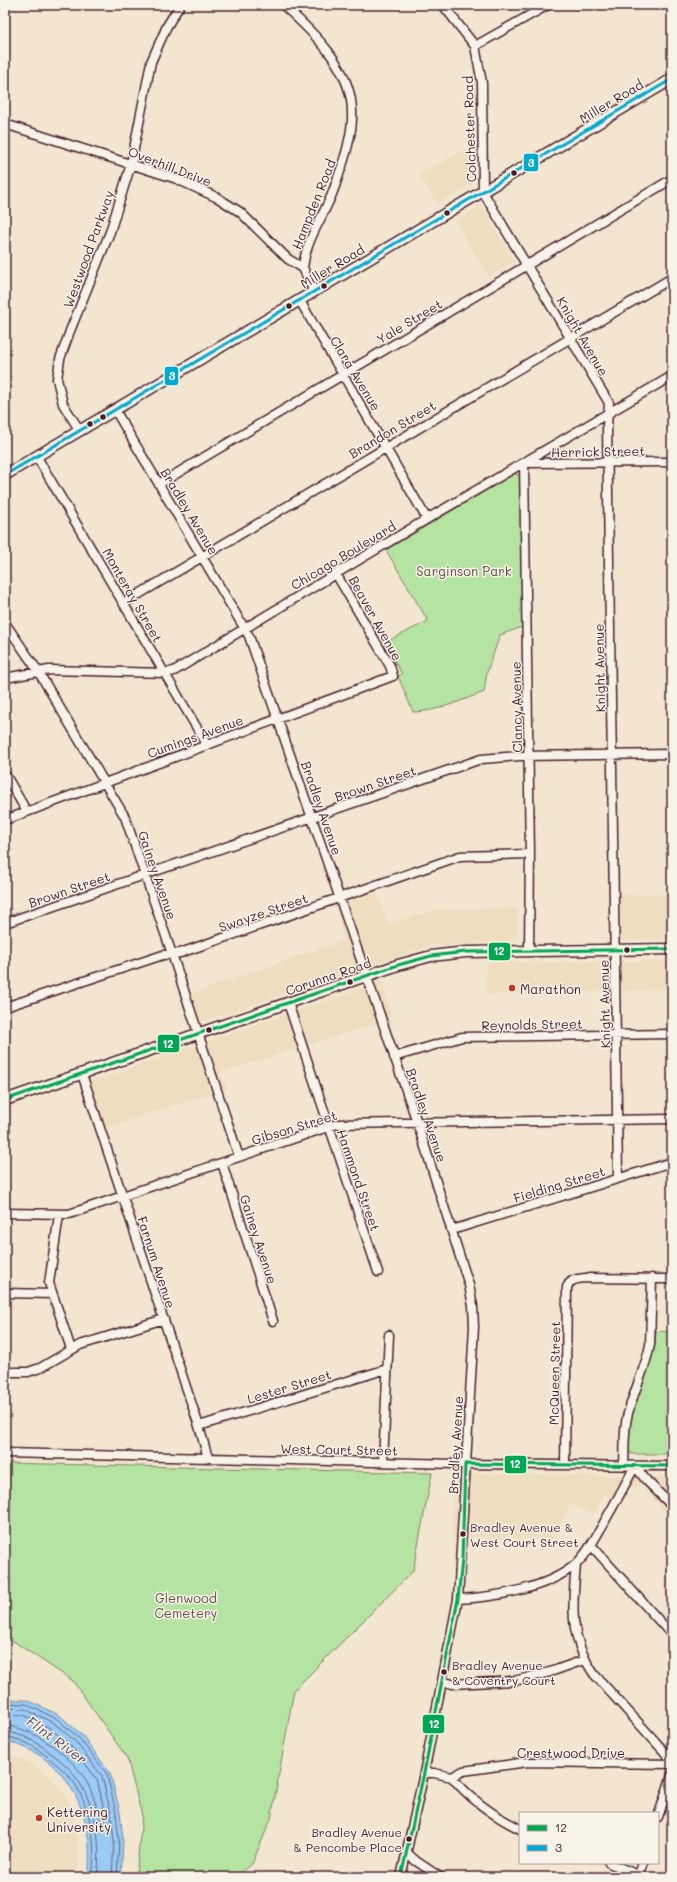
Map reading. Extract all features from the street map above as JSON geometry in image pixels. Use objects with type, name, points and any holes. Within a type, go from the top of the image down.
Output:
[{"type":"main road","name":"Miller Road","points":[[5,475],[672,79]]},
{"type":"main road","name":"Corunna Road","points":[[5,1100],[413,960],[447,953],[529,950],[672,949]]},
{"type":"street","name":"Westwood Parkway","points":[[80,431],[62,404],[57,379],[60,359],[70,330],[110,232],[131,164],[151,62],[167,26],[180,5]]},
{"type":"street","name":"Hampden Road","points":[[283,5],[330,53],[344,77],[350,94],[352,112],[351,128],[345,157],[330,199],[304,253],[303,268]]},
{"type":"street","name":"Colchester Road","points":[[443,5],[475,46],[482,83],[483,192]]},
{"type":"street","points":[[475,46],[548,5]]},
{"type":"street","name":"Overhill Drive","points":[[5,124],[177,179],[218,198],[240,212],[288,259],[303,268]]},
{"type":"street","name":"Yale Street","points":[[159,484],[672,179]]},
{"type":"street","name":"Knight Avenue","points":[[483,192],[609,403],[608,463],[618,1178]]},
{"type":"street","points":[[303,268],[314,292]]},
{"type":"street","name":"Brandon Street","points":[[124,603],[386,446],[672,278]]},
{"type":"street","name":"Clara Avenue","points":[[300,300],[427,519]]},
{"type":"street","name":"Chicago Boulevard","points":[[5,678],[49,670],[174,671],[427,519],[608,415],[672,376]]},
{"type":"street","name":"Bradley Avenue","points":[[116,410],[250,636],[417,1122],[467,1276],[473,1306],[474,1327],[458,1599],[424,1773],[401,1877]]},
{"type":"street","name":"Monteray Street","points":[[37,457],[207,745]]},
{"type":"street","name":"Herrick Street","points":[[524,463],[672,462]]},
{"type":"street","name":"Clancy Avenue","points":[[524,463],[530,854],[529,950]]},
{"type":"street","name":"Beaver Avenue","points":[[336,574],[390,666],[393,676]]},
{"type":"street","name":"Gainey Avenue","points":[[5,623],[38,672],[125,817],[239,1157]]},
{"type":"street","name":"Cumings Avenue","points":[[5,820],[393,676]]},
{"type":"street","name":"Brown Street","points":[[5,923],[146,876],[481,759],[528,756],[672,754]]},
{"type":"street","points":[[5,774],[27,812]]},
{"type":"street","name":"Swayze Street","points":[[5,1007],[163,955],[180,953],[460,856],[530,854]]},
{"type":"street","name":"Hammond Street","points":[[288,1003],[378,1272]]},
{"type":"street","name":"Reynolds Street","points":[[394,1057],[462,1037],[672,1034]]},
{"type":"street","name":"Farnum Avenue","points":[[82,1074],[164,1319],[208,1458]]},
{"type":"street","name":"Gibson Street","points":[[5,1213],[69,1214],[222,1164],[337,1124],[672,1119]]},
{"type":"street","name":"Fielding Street","points":[[452,1230],[672,1162]]},
{"type":"street","name":"Gainey Avenue","points":[[222,1164],[273,1321]]},
{"type":"street","points":[[59,1214],[49,1283],[71,1349]]},
{"type":"street","name":"McQueen Street","points":[[565,1465],[567,1287],[570,1281],[585,1278],[652,1278]]},
{"type":"street","points":[[624,1465],[628,1411],[648,1355],[650,1345],[652,1278],[672,1279]]},
{"type":"street","points":[[5,1293],[52,1294]]},
{"type":"street","points":[[5,1372],[28,1372],[40,1368],[71,1349],[164,1319]]},
{"type":"street","points":[[383,1462],[388,1335]]},
{"type":"street","name":"Lester Street","points":[[199,1426],[386,1370]]},
{"type":"street","name":"West Court Street","points":[[5,1453],[465,1464],[672,1466]]},
{"type":"street","points":[[458,1599],[516,1591],[541,1584],[563,1574],[576,1565],[591,1545],[635,1466],[646,1480],[672,1506]]},
{"type":"street","points":[[591,1545],[672,1635]]},
{"type":"street","points":[[576,1565],[573,1619],[577,1640],[584,1660],[594,1674],[672,1760]]},
{"type":"street","points":[[442,1681],[452,1684],[465,1684],[514,1681],[550,1672],[584,1660]]},
{"type":"street","name":"Crestwood Drive","points":[[452,1777],[463,1771],[527,1762],[672,1764]]},
{"type":"street","points":[[424,1773],[434,1773],[452,1777],[478,1803],[504,1821],[519,1828]]},
{"type":"street","points":[[659,1814],[672,1775]]},
{"type":"street","points":[[406,1852],[416,1861],[440,1877]]},
{"type":"street","points":[[611,1864],[640,1876],[643,1864]]},
{"type":"shaded area","points":[[473,145],[472,185],[437,204],[419,174]]},
{"type":"shaded area","points":[[481,205],[514,262],[489,277],[454,221]]},
{"type":"shaded area","points":[[376,892],[388,924],[434,910],[517,908],[518,940],[430,946],[200,1022],[190,994],[344,940],[335,906]]},
{"type":"shaded area","points":[[672,894],[672,939],[620,940],[620,895]]},
{"type":"shaded area","points":[[672,961],[672,990],[486,994],[487,962]]},
{"type":"shaded area","points":[[382,981],[393,1018],[220,1073],[227,1088],[104,1129],[90,1082]]},
{"type":"shaded area","points":[[454,1473],[672,1477],[672,1520],[641,1485],[630,1488],[618,1503],[604,1495],[594,1515],[570,1505],[554,1539],[452,1538]]},
{"type":"shaded area","name":"Kettering University","points":[[5,1753],[28,1762],[52,1778],[67,1798],[73,1813],[77,1838],[78,1866],[76,1877],[5,1877]]},
{"type":"green space","name":"Sarginson Park","points":[[514,474],[519,475],[520,478],[522,627],[500,635],[487,672],[484,692],[440,708],[413,712],[398,676],[402,674],[384,643],[428,621],[386,550]]},
{"type":"green space","points":[[656,1331],[672,1332],[672,1454],[631,1454],[629,1451],[630,1425],[633,1410],[655,1345]]},
{"type":"green space","name":"Glenwood Cemetery","points":[[5,1463],[432,1473],[413,1571],[294,1690],[271,1819],[252,1864],[236,1877],[136,1877],[142,1816],[127,1758],[73,1681],[5,1637]]},
{"type":"water","name":"Flint River","points":[[5,1700],[27,1700],[59,1715],[82,1735],[110,1773],[120,1812],[123,1840],[121,1877],[88,1877],[89,1854],[87,1832],[82,1811],[74,1792],[61,1775],[46,1760],[27,1749],[5,1741]]},
{"type":"transit line","name":"3","points":[[5,475],[672,79]]},
{"type":"transit line","name":"12","points":[[5,1100],[398,965],[431,956],[466,952],[672,949]]},
{"type":"transit line","name":"12","points":[[401,1877],[424,1773],[458,1599],[462,1560],[465,1464],[672,1466]]},
{"type":"place","name":"Marathon","points":[[512,988]]},
{"type":"place","name":"Bradley Avenue & West Court Street","points":[[463,1534]]},
{"type":"place","name":"Bradley Avenue & Coventry Court","points":[[444,1672]]},
{"type":"place","name":"Kettering University","points":[[39,1818]]},
{"type":"place","name":"Bradley Avenue & Pencombe Place","points":[[409,1839]]}]
